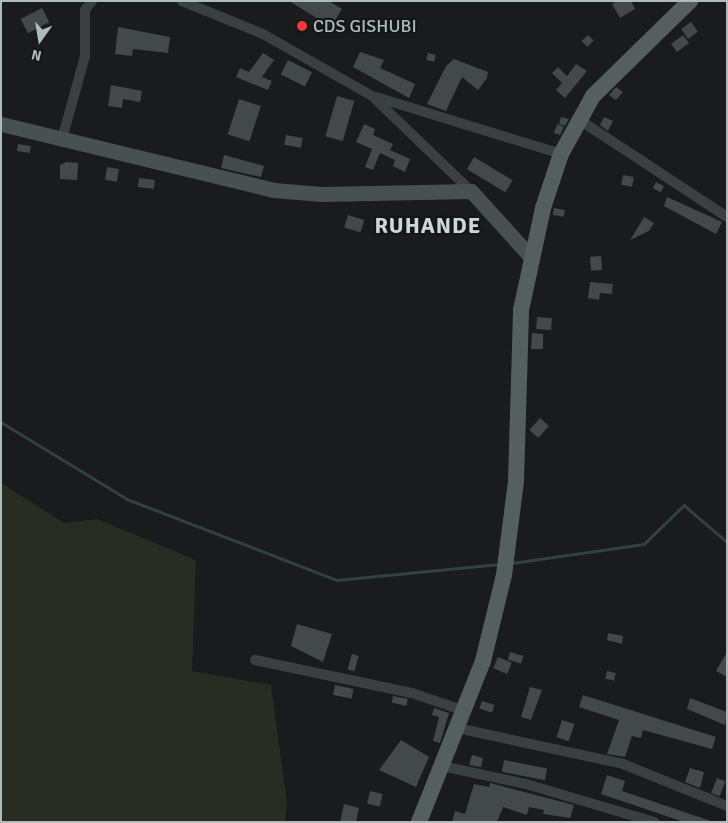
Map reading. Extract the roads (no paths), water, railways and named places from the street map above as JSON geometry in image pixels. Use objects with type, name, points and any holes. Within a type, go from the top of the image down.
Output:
[{"type":"main road","points":[[419,822],[465,711],[504,575],[504,558],[516,481],[518,343],[530,256],[561,154],[578,119],[608,80],[690,1]]},
{"type":"main road","points":[[1,124],[290,192],[471,191],[530,256]]},
{"type":"street","points":[[62,139],[85,56],[85,10],[92,1]]},
{"type":"street","points":[[182,1],[263,34],[372,96],[561,154]]},
{"type":"street","points":[[372,96],[471,191]]},
{"type":"street","points":[[578,119],[727,217]]},
{"type":"street","points":[[255,660],[412,693],[465,711]]},
{"type":"street","points":[[457,728],[623,764],[727,806]]},
{"type":"street","points":[[442,766],[526,784],[654,822]]},
{"type":"waterway","points":[[1,422],[127,499],[337,580],[499,564]]},
{"type":"waterway","points":[[512,563],[644,544],[684,505],[727,542]]},
{"type":"place","name":"CDS GISHUBI","points":[[302,26]]},
{"type":"district","name":"RUHANDE","points":[[428,226]]}]
